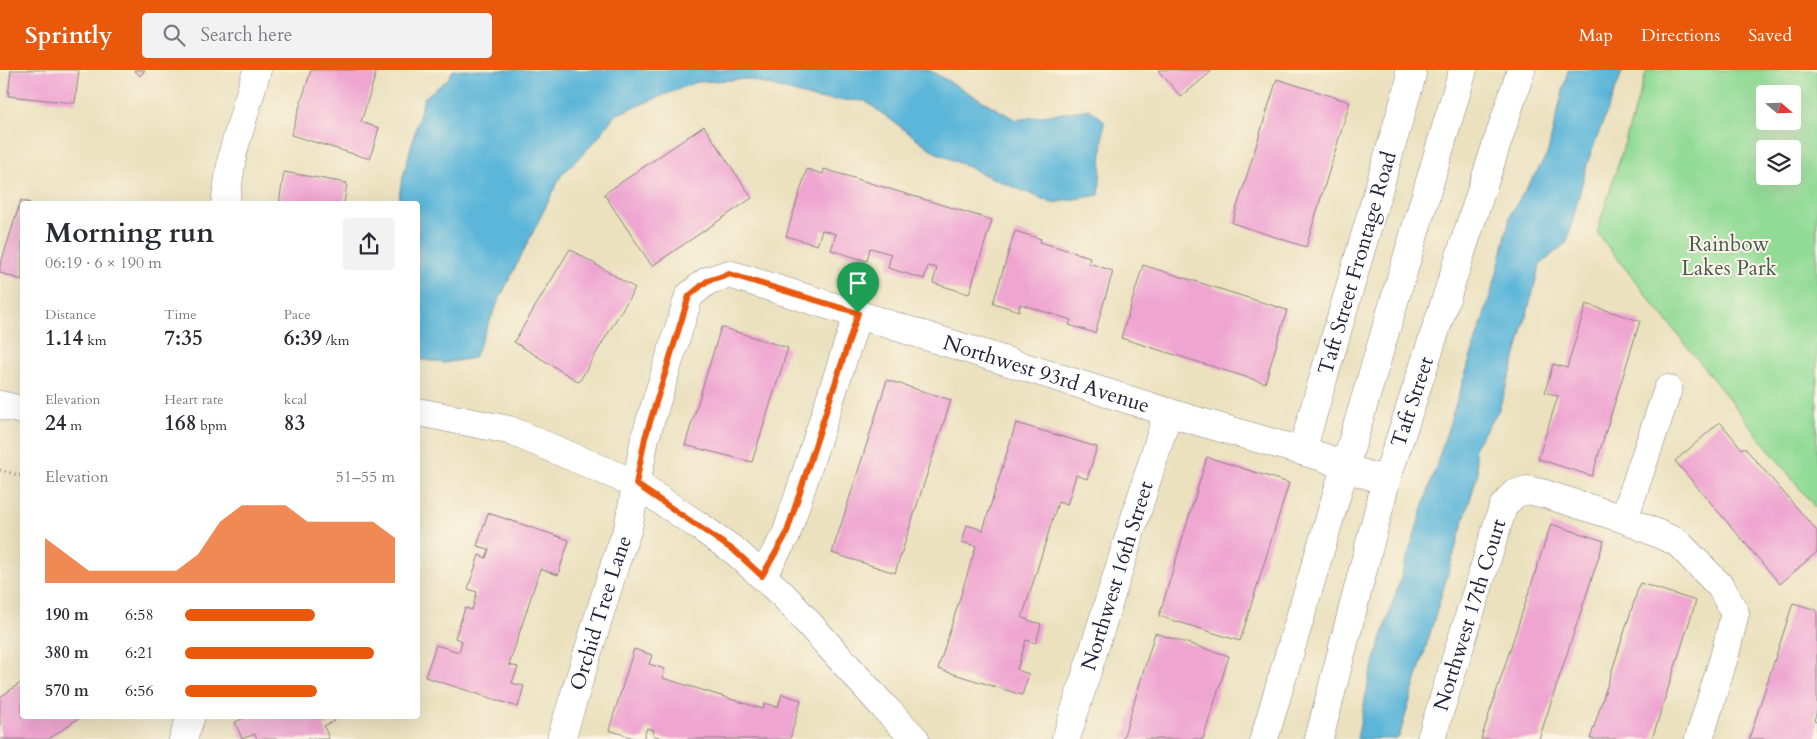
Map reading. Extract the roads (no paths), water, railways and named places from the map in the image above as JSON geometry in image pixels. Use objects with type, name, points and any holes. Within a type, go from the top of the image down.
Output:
[{"type":"street","points":[[225,201],[233,152],[257,70]]},
{"type":"street","name":"Taft Street","points":[[1264,739],[1463,70]]},
{"type":"street","name":"Taft Street","points":[[1319,739],[1386,481],[1521,70]]},
{"type":"street","name":"Taft Street Frontage Road","points":[[1302,451],[1410,72]]},
{"type":"street","name":"Northwest 93rd Avenue","points":[[707,281],[729,274],[1168,412],[1326,458],[1346,468],[1386,481]]},
{"type":"street","name":"Orchid Tree Lane","points":[[561,739],[628,528],[645,438],[689,296],[707,281]]},
{"type":"street","points":[[762,576],[786,535],[858,313]]},
{"type":"street","points":[[1668,389],[1624,519],[1677,542],[1721,587],[1735,613],[1725,654],[1699,739]]},
{"type":"street","points":[[0,405],[20,410]]},
{"type":"street","points":[[420,412],[509,430],[636,484],[736,552],[784,596],[915,739]]},
{"type":"street","name":"Northwest 16th Street","points":[[1066,739],[1168,412]]},
{"type":"street","name":"Northwest 17th Court","points":[[1431,739],[1503,506],[1514,494],[1527,490],[1624,519]]},
{"type":"street","points":[[183,739],[189,719]]},
{"type":"water","points":[[453,70],[929,70],[1016,120],[1089,109],[1104,121],[1099,195],[1052,203],[935,152],[865,101],[817,99],[748,79],[696,82],[615,115],[593,144],[562,174],[498,302],[474,358],[444,363],[420,359],[420,201],[398,201],[401,184],[424,98],[448,79]]},
{"type":"water","points":[[1568,70],[1623,70],[1588,161],[1567,242],[1540,265],[1512,370],[1498,411],[1474,448],[1478,473],[1399,737],[1396,739],[1357,739],[1370,675],[1496,277],[1511,213],[1547,155]]},
{"type":"park label","name":"Rainbow Lakes Park","points":[[1729,256]]}]
